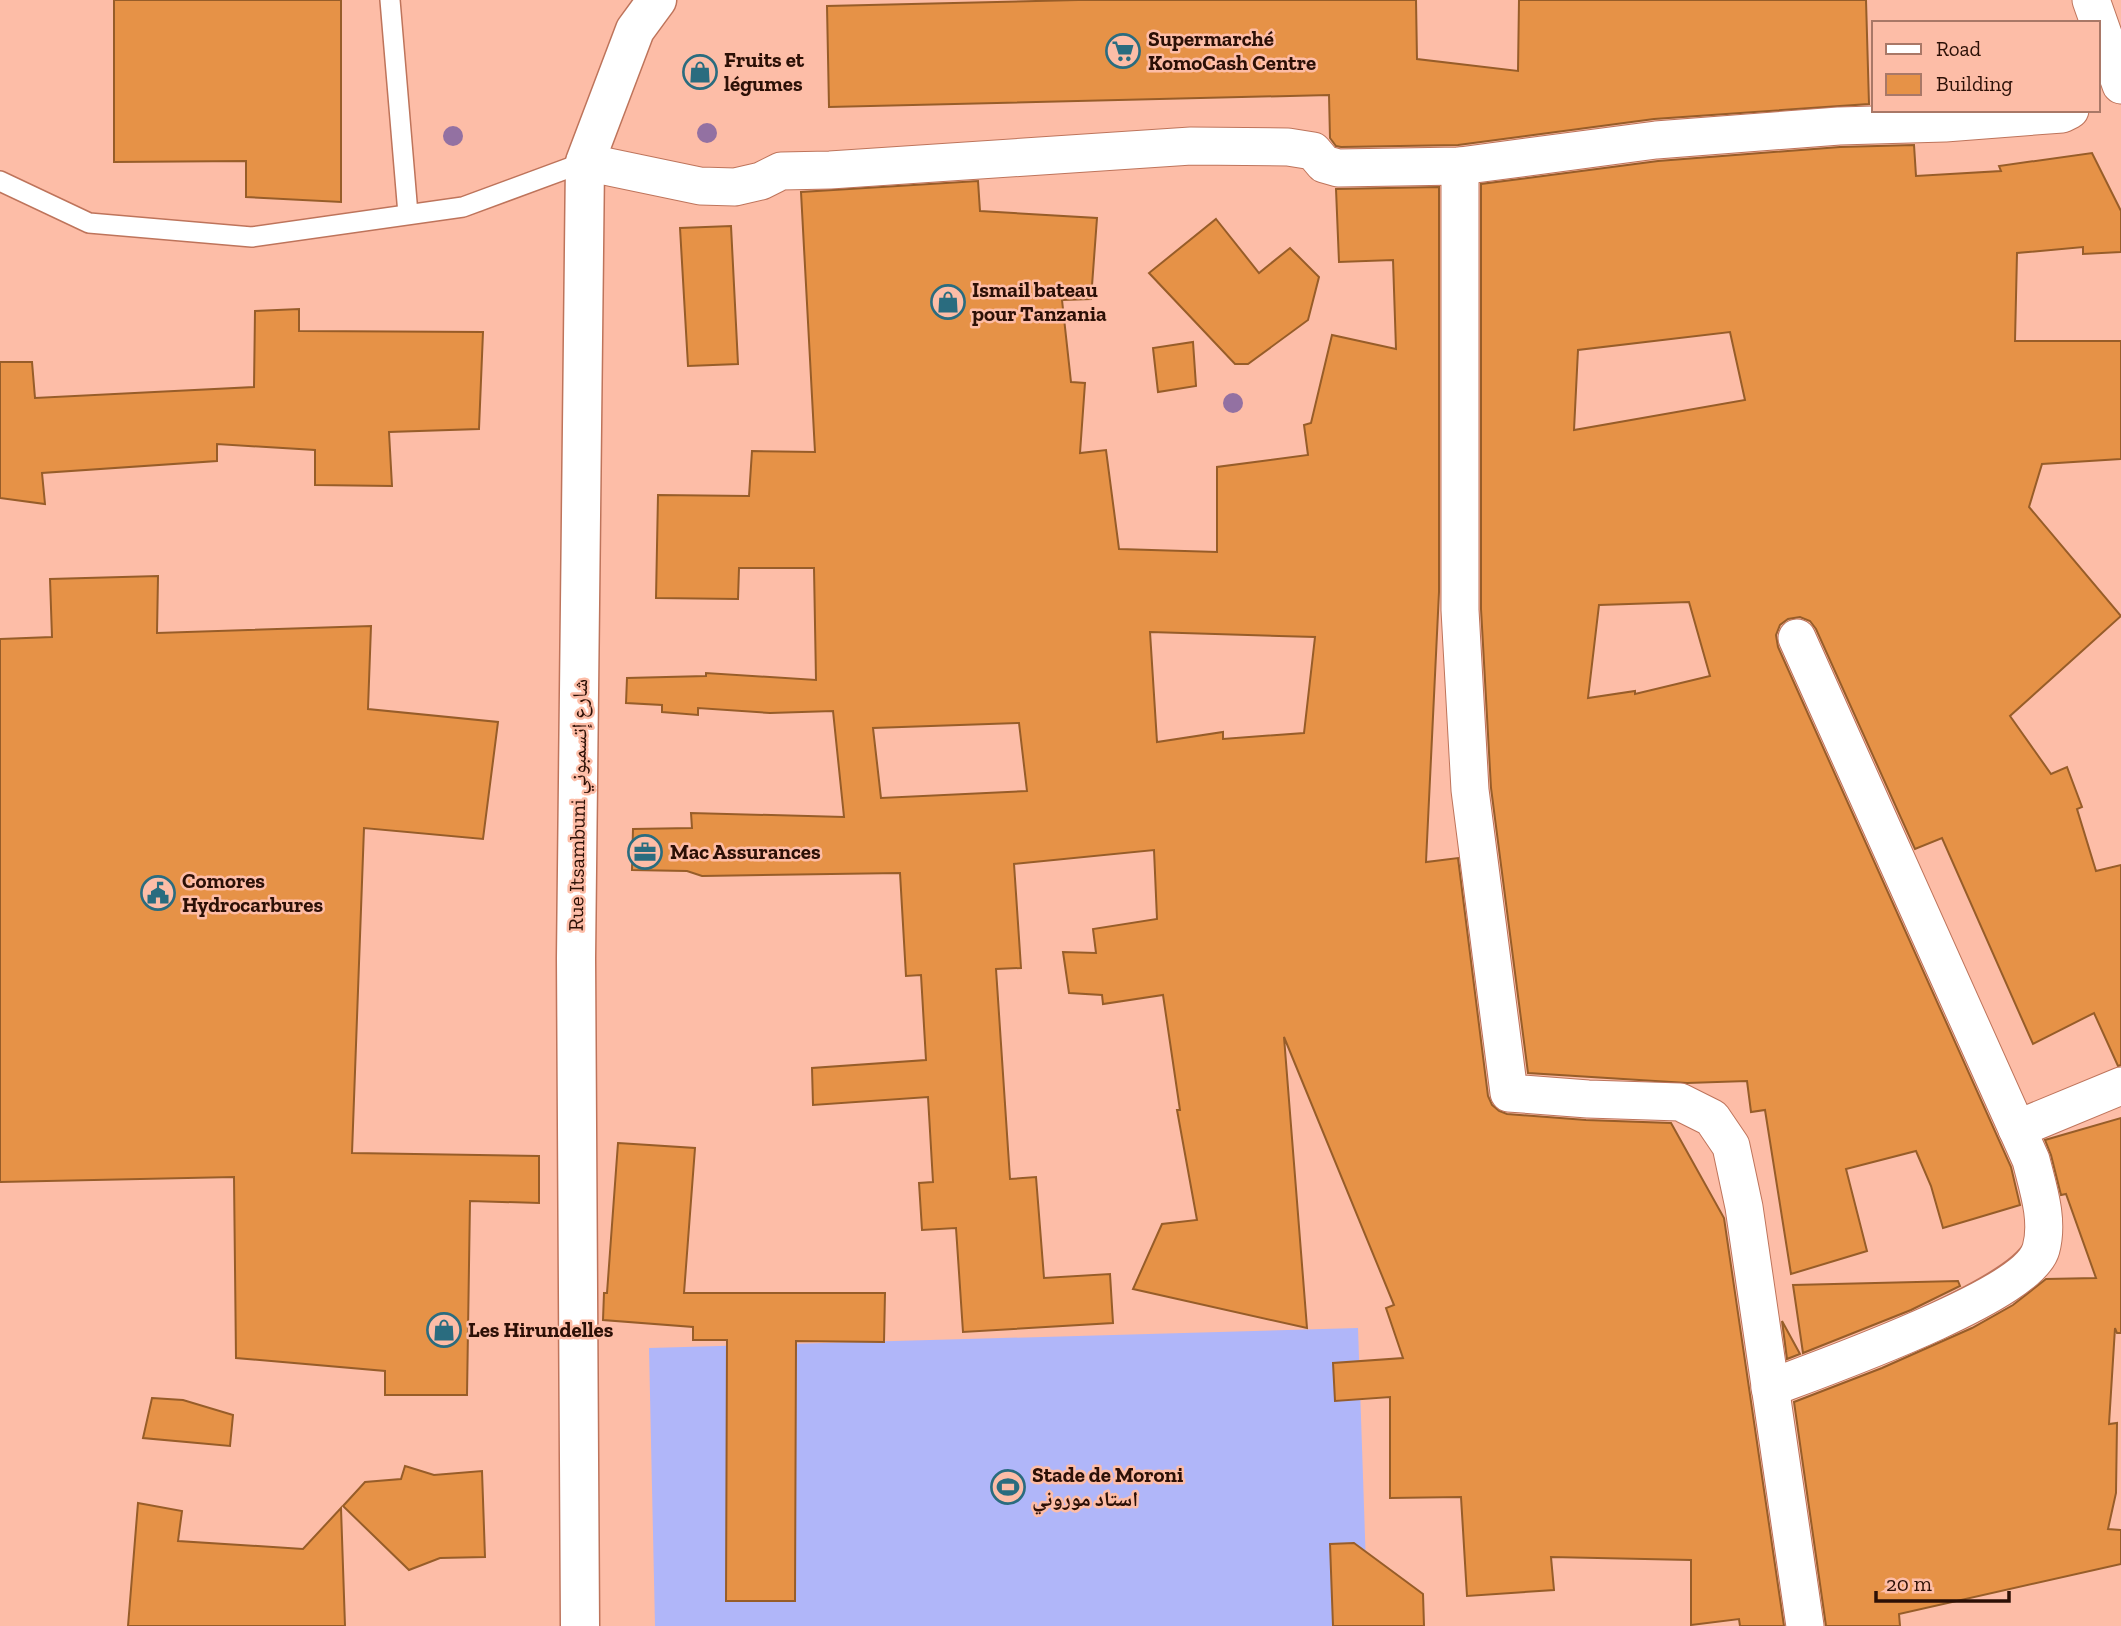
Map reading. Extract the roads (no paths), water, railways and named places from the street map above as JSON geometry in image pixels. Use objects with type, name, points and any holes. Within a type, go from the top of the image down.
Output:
[{"type":"main road","name":"Rue Itsambuni شارع إتسمبوني","points":[[580,1626],[576,958],[585,162],[635,30],[657,0]]},
{"type":"street","points":[[2091,0],[2098,21]]},
{"type":"street","points":[[2100,26],[2121,86],[2100,97]]},
{"type":"street","points":[[585,162],[700,186],[735,187],[761,181],[781,171],[1191,146],[1288,147],[1313,151],[1324,164],[1338,167],[1460,166],[1656,140],[1839,126],[1971,121],[2066,112]]},
{"type":"street","points":[[1460,166],[1460,610],[1470,790],[1509,1093],[1680,1102],[1712,1118],[1731,1146],[1744,1207],[1805,1626]]},
{"type":"street","points":[[1770,1388],[1875,1347],[1963,1308],[2024,1273],[2041,1251],[2044,1230],[2041,1200],[2031,1160],[1797,638]]},
{"type":"street","points":[[2017,1129],[2121,1086]]},
{"type":"lane","points":[[390,0],[408,214]]},
{"type":"lane","points":[[0,181],[89,223],[253,237],[463,207],[585,162]]},
{"type":"place","name":"Supermarché KomoCash Centre","points":[[1123,51]]},
{"type":"place","name":"Fruits et légumes","points":[[700,72]]},
{"type":"place","name":"Ismail bateau pour Tanzania","points":[[948,302]]},
{"type":"place","name":"Mac Assurances","points":[[645,852]]},
{"type":"place","name":"Comores Hydrocarbures","points":[[158,893]]},
{"type":"place","name":"Les Hirundelles","points":[[444,1330]]},
{"type":"place","name":"Stade de Moroni استاد موروني","points":[[1008,1487]]}]
